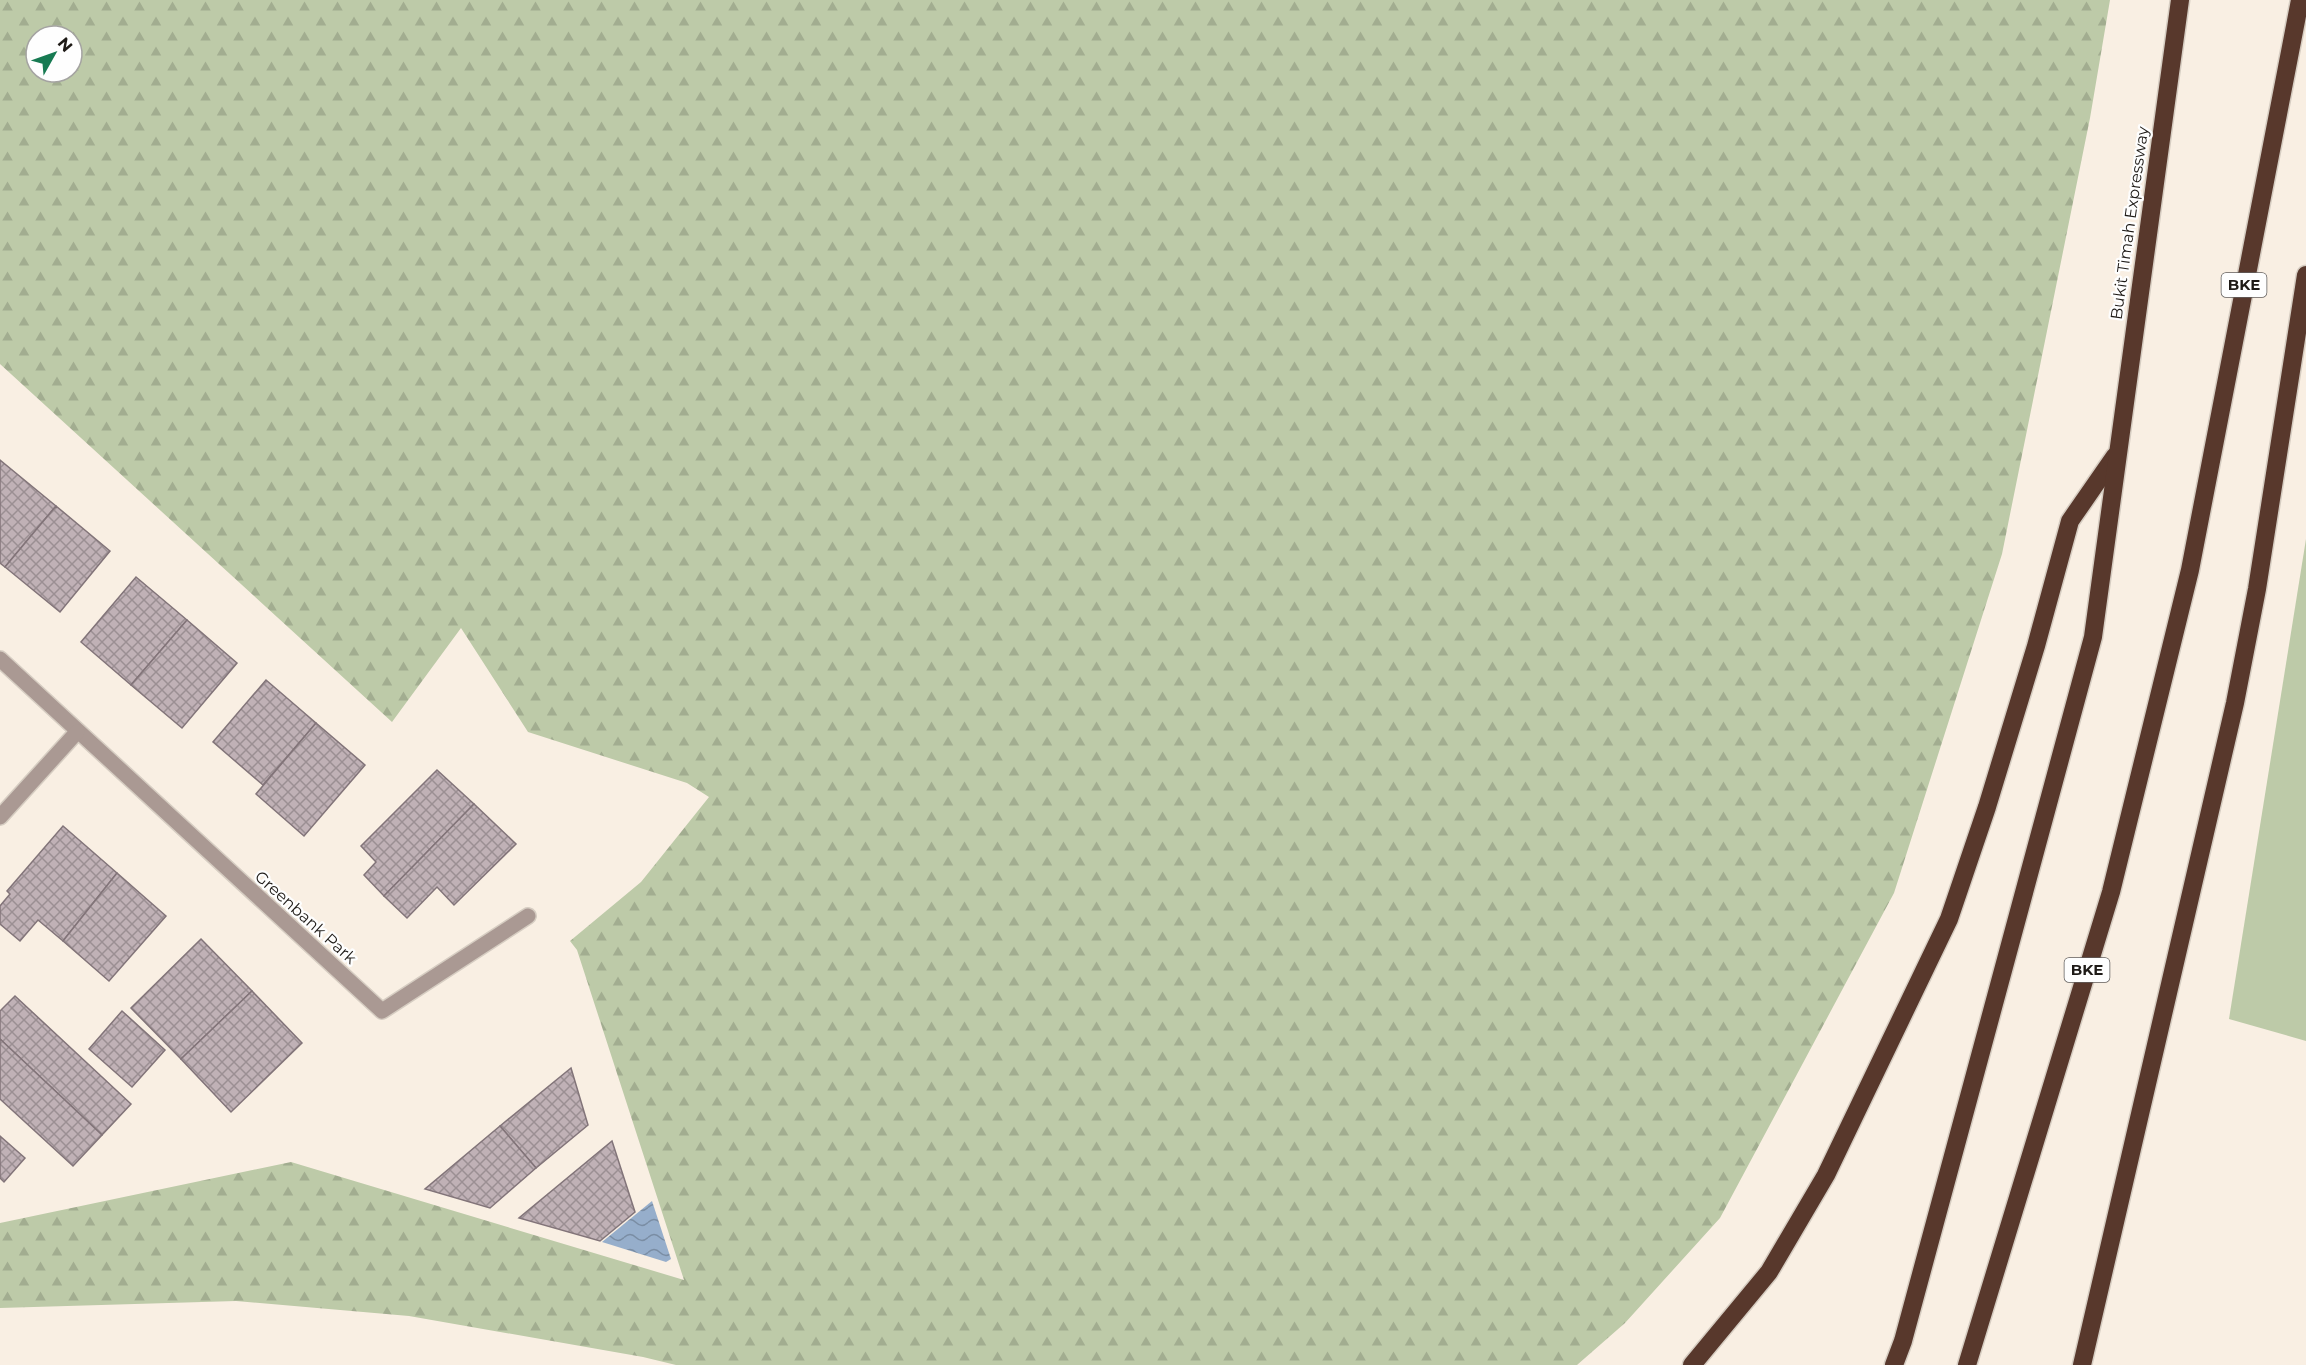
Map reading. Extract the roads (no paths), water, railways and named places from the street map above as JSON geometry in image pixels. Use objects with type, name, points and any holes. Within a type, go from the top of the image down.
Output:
[{"type":"highway","name":"Bukit Timah Expressway","points":[[1894,1365],[1903,1341],[2093,637],[2180,0]]},
{"type":"highway","name":"BKE","points":[[1966,1365],[2114,880],[2190,570],[2300,0]]},
{"type":"highway","points":[[2082,1365],[2235,703],[2257,589],[2306,275]]},
{"type":"highway","points":[[1692,1365],[1769,1272],[1826,1175],[1949,919],[1987,807],[2070,521],[2117,452]]},
{"type":"street","name":"Greenbank Park","points":[[0,659],[382,1011],[528,916]]},
{"type":"street","points":[[0,817],[77,732]]},
{"type":"water","points":[[652,1201],[671,1259],[666,1262],[602,1242]]}]
